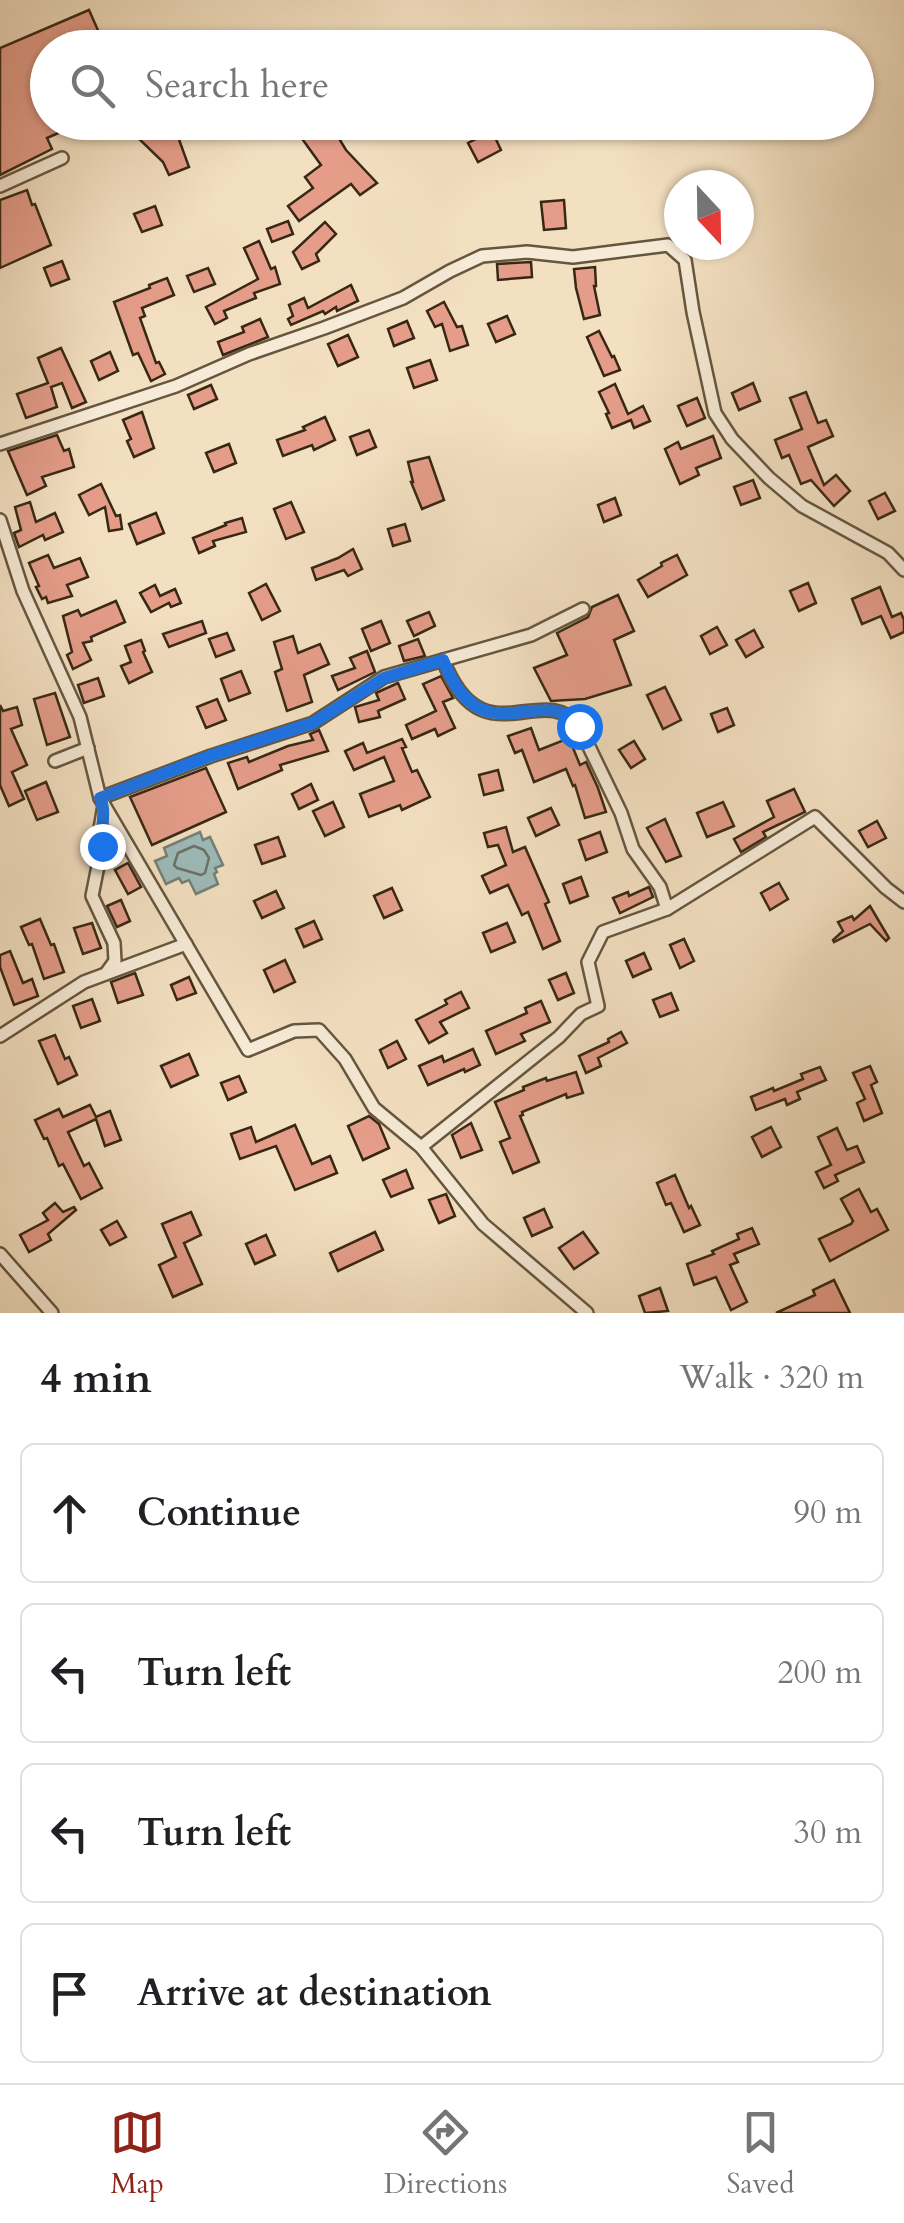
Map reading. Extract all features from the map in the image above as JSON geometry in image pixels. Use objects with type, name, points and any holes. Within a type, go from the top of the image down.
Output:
[{"type":"street","points":[[0,186],[62,158]]},
{"type":"street","points":[[0,444],[176,386],[248,354],[403,298],[482,256],[527,252],[573,257],[668,245],[684,260],[715,413],[732,439],[802,506],[888,552],[904,570]]},
{"type":"street","points":[[0,520],[23,590],[80,718],[102,802],[248,1050],[294,1031],[319,1030],[345,1059],[374,1108],[421,1147],[483,1224],[587,1313]]},
{"type":"street","points":[[102,802],[210,756],[313,723],[384,678],[531,635],[583,609]]},
{"type":"street","points":[[443,660],[458,692],[484,712],[500,716],[550,710],[571,715],[621,813],[634,848],[660,887],[668,909]]},
{"type":"street","points":[[55,762],[88,748]]},
{"type":"street","points":[[102,802],[102,846],[92,896],[114,943],[115,961],[106,974]]},
{"type":"street","points":[[421,1147],[559,1037],[581,1014],[598,1006],[588,962],[604,932],[668,909],[815,817],[904,902]]},
{"type":"street","points":[[0,1036],[84,982],[186,944]]},
{"type":"street","points":[[0,1254],[52,1313]]},
{"type":"water","points":[[200,832],[203,840],[210,837],[223,865],[215,868],[218,884],[196,894],[189,880],[182,883],[179,878],[166,884],[155,861],[167,856],[164,848]]},
{"type":"building","points":[[89,10],[98,30],[42,30]]},
{"type":"building","points":[[30,35],[30,140],[48,140],[52,149],[0,175],[0,48]]},
{"type":"building","points":[[140,140],[179,140],[189,167],[169,175],[163,162]]},
{"type":"building","points":[[303,140],[340,140],[377,183],[360,195],[351,184],[299,221],[288,206],[313,188],[305,177],[321,165]]},
{"type":"building","points":[[496,140],[501,150],[478,162],[468,143]]},
{"type":"building","points":[[27,190],[51,245],[0,268],[0,200]]},
{"type":"building","points":[[564,200],[566,228],[544,230],[541,202]]},
{"type":"building","points":[[155,206],[162,225],[142,232],[134,214]]},
{"type":"building","points":[[288,221],[293,234],[272,242],[267,229]]},
{"type":"building","points":[[325,222],[336,234],[316,254],[319,261],[302,269],[293,252]]},
{"type":"building","points":[[259,241],[280,284],[254,293],[256,298],[224,311],[227,318],[215,324],[206,307],[258,279],[244,248]]},
{"type":"building","points":[[62,261],[69,279],[51,286],[44,268]]},
{"type":"building","points":[[531,262],[532,277],[498,280],[497,264]]},
{"type":"building","points":[[595,267],[600,315],[584,319],[574,269]]},
{"type":"building","points":[[208,268],[215,284],[194,292],[187,276]]},
{"type":"building","points":[[167,278],[174,295],[142,308],[145,316],[140,318],[156,363],[165,374],[151,381],[138,353],[133,355],[114,302]]},
{"type":"building","points":[[351,285],[358,301],[291,325],[289,305],[304,298],[308,308]]},
{"type":"building","points":[[444,302],[457,327],[462,326],[468,345],[450,351],[442,324],[435,327],[427,311]]},
{"type":"building","points":[[507,316],[515,334],[496,342],[488,324]]},
{"type":"building","points":[[260,319],[268,337],[223,355],[218,342],[244,332],[242,327]]},
{"type":"building","points":[[407,321],[414,338],[394,346],[388,329]]},
{"type":"building","points":[[599,331],[620,370],[604,376],[587,337]]},
{"type":"building","points":[[348,335],[358,357],[338,366],[328,344]]},
{"type":"building","points":[[61,348],[86,402],[72,408],[62,383],[51,387],[57,407],[26,418],[17,394],[48,383],[38,358]]},
{"type":"building","points":[[110,352],[118,371],[99,380],[91,361]]},
{"type":"building","points":[[430,360],[437,380],[414,388],[407,368]]},
{"type":"building","points":[[753,383],[760,401],[739,410],[732,393]]},
{"type":"building","points":[[615,384],[628,414],[643,406],[650,421],[634,428],[631,420],[612,428],[599,392]]},
{"type":"building","points":[[211,385],[217,399],[194,409],[188,395]]},
{"type":"building","points":[[806,392],[818,423],[826,420],[833,436],[808,447],[824,485],[836,475],[850,491],[834,506],[811,480],[801,484],[789,455],[782,458],[775,440],[802,429],[790,398]]},
{"type":"building","points":[[697,398],[705,418],[687,426],[678,406]]},
{"type":"building","points":[[142,412],[154,448],[134,457],[123,420]]},
{"type":"building","points":[[325,417],[335,440],[314,450],[312,445],[283,456],[277,440],[305,430],[303,427]]},
{"type":"building","points":[[369,430],[376,447],[357,455],[350,437]]},
{"type":"building","points":[[57,435],[64,451],[69,449],[74,467],[42,477],[46,486],[27,495],[8,451]]},
{"type":"building","points":[[713,436],[721,458],[696,468],[699,475],[680,484],[665,449],[678,442],[681,449]]},
{"type":"building","points":[[229,444],[236,463],[214,472],[206,453]]},
{"type":"building","points":[[429,457],[444,500],[422,509],[408,462]]},
{"type":"building","points":[[753,480],[760,498],[741,505],[734,487]]},
{"type":"building","points":[[101,484],[116,516],[120,515],[122,529],[109,531],[105,507],[89,515],[79,495]]},
{"type":"building","points":[[885,493],[895,511],[878,519],[869,501]]},
{"type":"building","points":[[615,498],[621,515],[604,522],[598,505]]},
{"type":"building","points":[[30,502],[36,522],[55,513],[63,532],[45,540],[43,535],[19,547],[14,533],[21,530],[15,507]]},
{"type":"building","points":[[291,502],[304,532],[286,539],[274,509]]},
{"type":"building","points":[[156,513],[164,533],[137,544],[129,524]]},
{"type":"building","points":[[242,518],[246,532],[213,541],[215,546],[199,553],[193,538]]},
{"type":"building","points":[[405,524],[410,541],[393,546],[388,529]]},
{"type":"building","points":[[353,549],[362,569],[348,576],[344,570],[316,580],[312,568]]},
{"type":"building","points":[[48,555],[54,568],[80,558],[88,577],[67,585],[72,596],[48,603],[36,587],[39,586],[29,563]]},
{"type":"building","points":[[677,555],[687,575],[648,597],[638,580]]},
{"type":"building","points":[[808,583],[816,603],[799,611],[790,591]]},
{"type":"building","points":[[266,584],[280,611],[262,620],[249,593]]},
{"type":"building","points":[[155,585],[160,596],[175,589],[181,603],[171,607],[169,603],[151,612],[140,593]]},
{"type":"building","points":[[880,587],[892,617],[901,613],[904,620],[904,632],[891,638],[881,616],[862,624],[852,599]]},
{"type":"building","points":[[618,595],[634,631],[614,640],[631,685],[585,699],[551,701],[534,668],[567,655],[557,633],[588,617],[592,607]]},
{"type":"building","points":[[116,601],[125,622],[83,643],[91,660],[73,669],[67,655],[72,652],[63,616],[78,610],[81,616]]},
{"type":"building","points":[[429,612],[435,626],[414,636],[407,621]]},
{"type":"building","points":[[202,621],[206,633],[169,647],[163,634]]},
{"type":"building","points":[[381,621],[390,643],[371,651],[362,629]]},
{"type":"building","points":[[717,627],[727,645],[710,654],[701,636]]},
{"type":"building","points":[[754,630],[763,647],[746,657],[736,640]]},
{"type":"building","points":[[227,633],[234,650],[216,657],[209,639]]},
{"type":"building","points":[[293,636],[298,653],[320,644],[329,664],[304,675],[312,702],[287,711],[275,672],[282,669],[274,642]]},
{"type":"building","points":[[418,639],[425,656],[404,661],[399,646]]},
{"type":"building","points":[[141,640],[152,672],[129,683],[121,666],[131,662],[125,646]]},
{"type":"building","points":[[367,651],[375,672],[338,690],[332,676],[355,668],[350,658]]},
{"type":"building","points":[[241,671],[250,693],[229,701],[221,679]]},
{"type":"building","points":[[441,676],[453,698],[443,702],[455,728],[438,736],[435,729],[412,739],[406,725],[436,711],[423,684]]},
{"type":"building","points":[[98,678],[104,696],[84,703],[78,685]]},
{"type":"building","points":[[398,683],[405,699],[378,711],[380,717],[359,722],[355,707],[379,700],[376,693]]},
{"type":"building","points":[[665,687],[681,720],[663,729],[647,695]]},
{"type":"building","points":[[55,693],[70,737],[47,745],[34,699]]},
{"type":"building","points":[[217,699],[226,720],[206,728],[197,707]]},
{"type":"building","points":[[0,705],[3,711],[17,707],[22,725],[11,729],[27,765],[12,772],[24,799],[9,806],[0,785]]},
{"type":"building","points":[[727,708],[734,725],[718,732],[711,714]]},
{"type":"building","points":[[531,728],[539,750],[569,738],[580,765],[586,762],[606,812],[585,818],[566,769],[534,782],[522,750],[515,753],[508,736]]},
{"type":"building","points":[[319,730],[328,751],[280,765],[282,770],[238,789],[228,763],[247,757],[249,762],[313,740],[310,734]]},
{"type":"building","points":[[402,739],[412,772],[417,770],[430,797],[402,810],[400,805],[369,817],[360,794],[394,781],[384,757],[354,770],[345,751],[363,743],[367,753]]},
{"type":"building","points":[[634,741],[645,759],[631,768],[619,750]]},
{"type":"building","points":[[206,768],[226,812],[152,845],[130,797]]},
{"type":"building","points":[[498,770],[503,790],[484,795],[479,775]]},
{"type":"building","points":[[46,782],[58,812],[37,820],[25,791]]},
{"type":"building","points":[[311,784],[318,800],[299,809],[292,794]]},
{"type":"building","points":[[794,789],[805,812],[763,832],[766,837],[741,852],[734,839],[774,817],[767,801]]},
{"type":"building","points":[[333,802],[344,827],[325,836],[313,811]]},
{"type":"building","points":[[723,802],[734,826],[707,837],[697,813]]},
{"type":"building","points":[[551,808],[559,825],[536,836],[528,818]]},
{"type":"building","points":[[665,819],[681,856],[666,862],[647,828]]},
{"type":"building","points":[[877,821],[886,838],[868,847],[859,831]]},
{"type":"building","points":[[506,827],[513,852],[525,847],[549,902],[545,904],[560,941],[543,949],[528,912],[522,915],[508,885],[490,893],[482,876],[506,865],[498,845],[488,847],[484,833]]},
{"type":"building","points":[[600,832],[607,852],[586,860],[579,840]]},
{"type":"building","points":[[278,837],[285,856],[262,864],[255,845]]},
{"type":"building","points":[[128,863],[141,887],[128,894],[115,870]]},
{"type":"building","points":[[581,877],[588,896],[570,903],[563,884]]},
{"type":"building","points":[[779,883],[788,899],[770,910],[761,893]]},
{"type":"building","points":[[649,887],[653,897],[620,913],[613,898]]},
{"type":"building","points":[[392,888],[402,910],[384,918],[374,896]]},
{"type":"building","points":[[276,891],[284,908],[262,918],[254,901]]},
{"type":"building","points":[[121,900],[130,921],[117,927],[107,906]]},
{"type":"building","points":[[870,906],[889,938],[886,941],[870,924],[834,942],[843,931],[838,922],[852,916],[854,920]]},
{"type":"building","points":[[40,919],[64,972],[44,979],[32,944],[29,945],[21,927]]},
{"type":"building","points":[[314,921],[322,939],[304,947],[296,929]]},
{"type":"building","points":[[92,923],[101,948],[83,954],[74,928]]},
{"type":"building","points":[[507,923],[515,942],[491,952],[483,933]]},
{"type":"building","points":[[684,939],[694,961],[680,968],[670,945]]},
{"type":"building","points":[[10,951],[23,983],[32,979],[38,996],[14,1005],[0,967],[0,955]]},
{"type":"building","points":[[644,953],[651,969],[633,977],[626,961]]},
{"type":"building","points":[[285,960],[295,982],[274,992],[264,970]]},
{"type":"building","points":[[135,973],[143,995],[118,1003],[111,982]]},
{"type":"building","points":[[566,973],[574,993],[558,1000],[549,980]]},
{"type":"building","points":[[189,977],[196,993],[177,1000],[171,985]]},
{"type":"building","points":[[461,992],[469,1008],[440,1022],[447,1033],[429,1043],[416,1020]]},
{"type":"building","points":[[671,993],[678,1010],[660,1017],[653,1000]]},
{"type":"building","points":[[92,999],[100,1021],[81,1028],[73,1006]]},
{"type":"building","points":[[541,1001],[550,1022],[521,1034],[525,1041],[496,1054],[486,1031],[527,1013],[525,1008]]},
{"type":"building","points":[[621,1032],[627,1043],[598,1058],[601,1066],[586,1073],[579,1056]]},
{"type":"building","points":[[55,1035],[77,1075],[58,1084],[39,1041]]},
{"type":"building","points":[[397,1041],[406,1059],[388,1068],[380,1050]]},
{"type":"building","points":[[473,1049],[480,1065],[428,1085],[419,1066],[442,1056],[444,1062]]},
{"type":"building","points":[[189,1054],[198,1075],[171,1087],[161,1066]]},
{"type":"building","points":[[870,1066],[877,1082],[871,1085],[882,1113],[864,1121],[857,1103],[865,1099],[853,1073]]},
{"type":"building","points":[[820,1067],[826,1080],[797,1092],[800,1099],[787,1105],[785,1099],[756,1110],[751,1097],[803,1079],[801,1074]]},
{"type":"building","points":[[576,1072],[583,1093],[567,1098],[566,1094],[522,1112],[520,1116],[539,1162],[513,1173],[500,1142],[510,1138],[495,1102],[546,1078],[547,1081]]},
{"type":"building","points":[[239,1076],[246,1092],[228,1100],[221,1083]]},
{"type":"building","points":[[90,1105],[96,1117],[110,1111],[121,1140],[105,1146],[96,1119],[68,1132],[84,1166],[89,1163],[102,1188],[81,1199],[35,1120],[59,1109],[63,1117]]},
{"type":"building","points":[[369,1116],[379,1124],[389,1148],[363,1160],[348,1126]]},
{"type":"building","points":[[471,1123],[482,1150],[461,1158],[452,1135]]},
{"type":"building","points":[[295,1125],[312,1164],[330,1156],[337,1173],[295,1190],[276,1146],[240,1159],[231,1134],[251,1127],[256,1142]]},
{"type":"building","points":[[771,1127],[781,1147],[762,1157],[752,1137]]},
{"type":"building","points":[[837,1128],[847,1150],[857,1146],[864,1162],[835,1175],[838,1181],[824,1188],[816,1172],[831,1165],[818,1137]]},
{"type":"building","points":[[406,1170],[413,1188],[391,1197],[383,1180]]},
{"type":"building","points":[[675,1175],[700,1225],[684,1232],[657,1183]]},
{"type":"building","points":[[859,1189],[871,1212],[877,1209],[888,1230],[830,1261],[819,1239],[851,1224],[841,1199]]},
{"type":"building","points":[[446,1194],[455,1216],[439,1223],[429,1200]]},
{"type":"building","points":[[55,1203],[63,1212],[74,1207],[76,1210],[48,1234],[51,1240],[29,1252],[20,1235],[48,1220],[43,1213]]},
{"type":"building","points":[[544,1209],[552,1227],[532,1236],[524,1218]]},
{"type":"building","points":[[191,1212],[201,1235],[184,1243],[202,1284],[173,1297],[159,1265],[176,1257],[162,1224]]},
{"type":"building","points":[[117,1221],[126,1237],[110,1245],[101,1230]]},
{"type":"building","points":[[752,1228],[759,1244],[734,1254],[738,1262],[730,1265],[747,1302],[731,1310],[716,1277],[694,1285],[687,1264],[714,1254],[712,1251],[739,1239],[737,1234]]},
{"type":"building","points":[[375,1232],[383,1250],[338,1271],[330,1253]]},
{"type":"building","points":[[583,1232],[598,1253],[574,1269],[559,1248]]},
{"type":"building","points":[[266,1235],[275,1255],[255,1264],[246,1244]]},
{"type":"building","points":[[834,1280],[850,1313],[776,1313],[815,1295],[813,1290]]},
{"type":"building","points":[[660,1288],[668,1311],[645,1313],[639,1296]]},
{"type":"route","points":[[102,846],[104,806],[100,798],[210,756],[313,723],[384,678],[443,660],[458,692],[484,712],[500,716],[550,710],[571,715],[579,726]]}]
